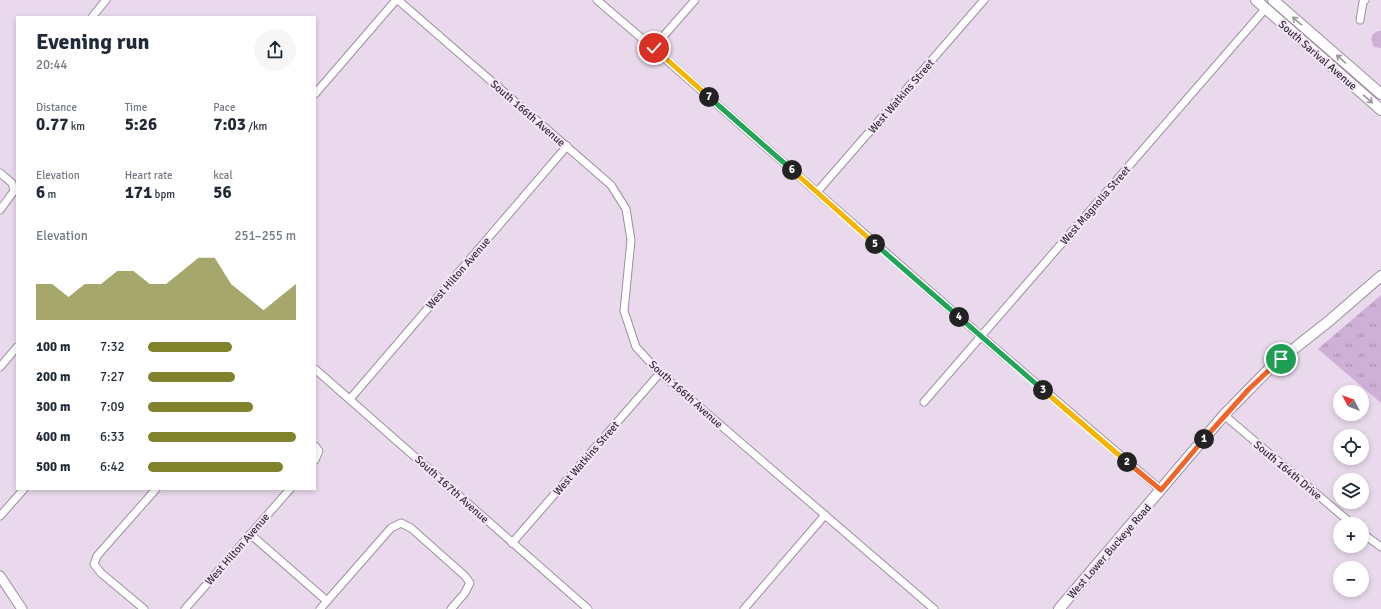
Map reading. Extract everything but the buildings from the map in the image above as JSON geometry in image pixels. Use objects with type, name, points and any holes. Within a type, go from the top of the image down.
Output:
[{"type":"main road","name":"South Sarival Avenue","points":[[1256,0],[1381,110]]},
{"type":"main road","name":"South Sarival Avenue","points":[[1273,0],[1381,94]]},
{"type":"main road","points":[[1266,8],[1273,0]]},
{"type":"main road","name":"West Lower Buckeye Road","points":[[1059,609],[1224,415],[1272,366],[1329,321],[1381,276]]},
{"type":"street","points":[[93,16],[106,0]]},
{"type":"street","points":[[316,93],[397,0]]},
{"type":"street","name":"South 166th Avenue","points":[[397,0],[567,146],[611,186],[626,209],[631,240],[624,311],[636,347],[660,374],[934,609]]},
{"type":"street","points":[[597,0],[654,48],[981,336],[1161,490]]},
{"type":"street","points":[[654,48],[695,0]]},
{"type":"street","name":"West Watkins Street","points":[[817,192],[984,0]]},
{"type":"street","points":[[1360,20],[1363,2],[1365,0]]},
{"type":"street","name":"West Magnolia Street","points":[[924,402],[1266,8]]},
{"type":"street","name":"West Hilton Avenue","points":[[350,399],[567,146]]},
{"type":"street","points":[[0,173],[12,183],[14,191],[0,210]]},
{"type":"street","points":[[0,367],[16,348]]},
{"type":"street","name":"South 167th Avenue","points":[[316,370],[588,609]]},
{"type":"street","name":"West Watkins Street","points":[[512,543],[660,374]]},
{"type":"street","name":"South 164th Drive","points":[[1224,415],[1344,517]]},
{"type":"street","points":[[0,516],[23,490]]},
{"type":"street","points":[[144,609],[101,572],[94,564],[97,556],[155,490]]},
{"type":"street","name":"West Hilton Avenue","points":[[185,609],[289,490]]},
{"type":"street","points":[[744,609],[825,515]]},
{"type":"street","points":[[320,609],[391,528],[401,523],[411,528],[465,576],[470,583],[464,594],[451,609]]},
{"type":"street","points":[[250,534],[327,600]]},
{"type":"street","points":[[1369,538],[1381,547]]},
{"type":"street","points":[[0,576],[22,609]]},
{"type":"green space","points":[[1381,31],[1381,48],[1374,47],[1371,39],[1373,34]]},
{"type":"green space","points":[[1381,295],[1381,403],[1369,393],[1369,385],[1360,385],[1318,349]]},
{"type":"route","points":[[654,48],[981,336],[1161,490],[1224,415],[1259,378],[1281,359]]}]
